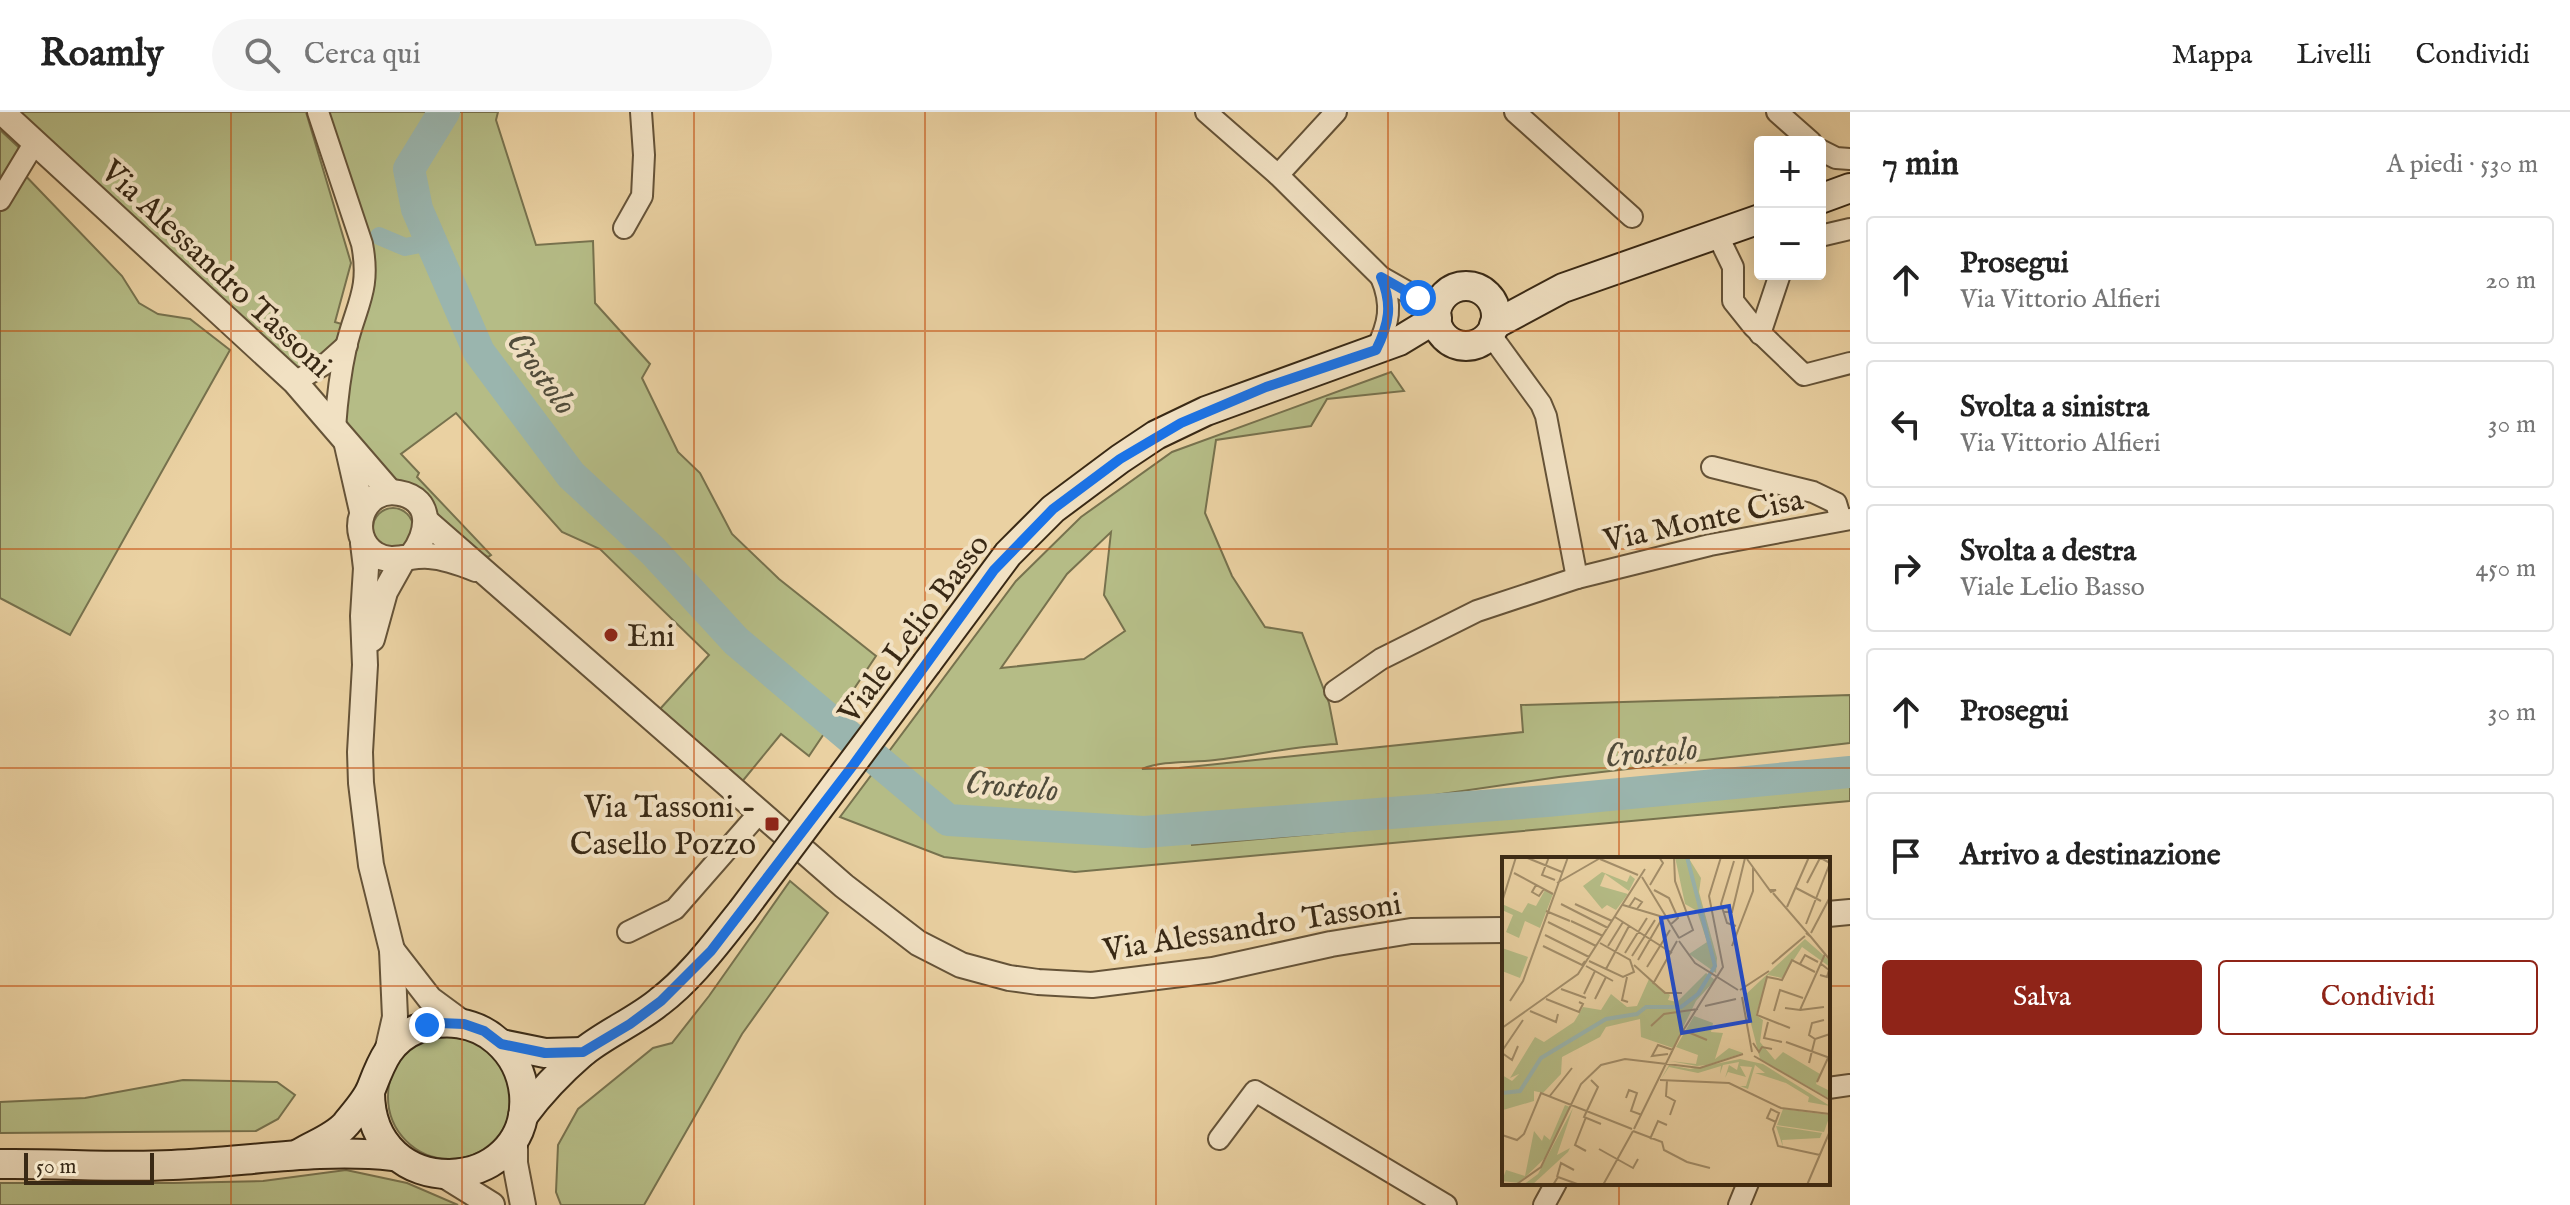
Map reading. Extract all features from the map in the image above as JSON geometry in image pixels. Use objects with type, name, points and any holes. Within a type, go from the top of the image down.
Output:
[{"type":"main road","points":[[1826,197],[1850,188]]},
{"type":"main road","points":[[1563,288],[1515,294],[1486,293],[1475,287],[1463,286],[1442,316],[1464,346],[1471,345],[1563,288],[1754,221]]},
{"type":"main road","points":[[1486,293],[1495,308],[1492,330]]},
{"type":"main road","name":"Viale Lelio Basso","points":[[519,1126],[552,1082],[583,1052],[661,1001],[693,971],[742,911],[1008,554],[1053,509],[1156,435],[1206,411],[1387,345],[1442,316]]},
{"type":"main road","points":[[440,1023],[464,1024],[484,1031],[501,1044],[518,1070],[523,1085],[519,1126],[507,1148],[474,1172],[447,1177],[423,1173],[393,1156],[372,1119],[370,1091],[373,1077],[387,1052],[405,1035],[440,1023]]},
{"type":"main road","points":[[501,1044],[545,1053],[583,1052]]},
{"type":"main road","points":[[300,1153],[344,1127],[370,1091]]},
{"type":"main road","points":[[0,1164],[168,1165],[300,1153],[353,1152],[393,1156]]},
{"type":"street","name":"Via Alessandro Tassoni","points":[[2,112],[295,382],[390,492],[415,500],[426,521],[455,544],[482,572],[759,813],[870,907],[918,943],[961,965],[1009,978],[1092,985],[1213,970],[1331,944],[1411,931],[1502,930]]},
{"type":"street","points":[[318,112],[366,262],[366,282],[337,392],[340,435]]},
{"type":"street","points":[[624,228],[642,196],[644,155],[641,112]]},
{"type":"street","points":[[1206,112],[1278,175],[1384,283],[1418,298],[1431,300],[1442,316]]},
{"type":"street","points":[[1278,175],[1336,112]]},
{"type":"street","points":[[1515,112],[1632,217]]},
{"type":"street","points":[[1777,112],[1804,136]]},
{"type":"street","points":[[0,200],[35,142]]},
{"type":"street","points":[[1826,153],[1836,158],[1850,159]]},
{"type":"street","points":[[1826,235],[1850,229]]},
{"type":"street","points":[[1717,234],[1733,267],[1733,301],[1760,334],[1804,375],[1850,363]]},
{"type":"street","points":[[1760,334],[1778,280]]},
{"type":"street","points":[[1384,283],[1390,315],[1387,345]]},
{"type":"street","name":"Via Monte Cisa","points":[[1492,330],[1546,416],[1577,578]]},
{"type":"street","points":[[295,382],[328,362],[347,345]]},
{"type":"street","name":"Via Alessandro Tassoni","points":[[340,435],[362,511],[359,529],[363,543],[381,557],[446,559],[482,572]]},
{"type":"street","name":"Via Monte Cisa","points":[[1335,691],[1381,659],[1477,611],[1577,578],[1710,545],[1846,520],[1836,503],[1813,492],[1712,467]]},
{"type":"street","points":[[362,511],[371,500],[390,492]]},
{"type":"street","points":[[365,665],[385,592],[424,537],[426,521]]},
{"type":"street","points":[[363,543],[366,568],[363,616],[365,665],[360,752],[365,832],[392,950],[395,1017],[387,1052]]},
{"type":"street","points":[[628,932],[675,909],[759,813]]},
{"type":"street","points":[[1830,914],[1850,912]]},
{"type":"street","points":[[392,950],[430,999],[464,1024]]},
{"type":"street","points":[[1830,1088],[1850,1085]]},
{"type":"street","points":[[1219,1139],[1255,1091],[1446,1205]]},
{"type":"street","points":[[519,1126],[515,1163],[523,1205]]},
{"type":"street","points":[[447,1177],[492,1205]]},
{"type":"street","points":[[1544,1205],[1555,1185]]},
{"type":"street","points":[[1739,1205],[1747,1185]]},
{"type":"green space","points":[[14,112],[306,112],[351,263],[335,322],[345,325],[330,351],[297,372]]},
{"type":"green space","points":[[326,112],[498,112],[496,120],[536,245],[593,241],[595,303],[650,364],[642,378],[678,452],[700,473],[732,534],[779,579],[876,656],[809,756],[781,734],[741,783],[660,709],[709,655],[600,549],[562,532],[456,413],[401,454],[419,473],[417,477],[491,555],[488,557],[476,551],[397,481],[343,420],[342,394],[371,280]]},
{"type":"green space","points":[[0,130],[27,155],[19,169],[122,276],[139,303],[158,314],[190,319],[230,350],[70,635],[0,598]]},
{"type":"green space","points":[[1391,372],[1404,391],[1327,399],[1311,426],[1216,440],[1205,513],[1232,576],[1265,627],[1302,633],[1329,703],[1337,744],[1168,763],[1142,769],[1179,768],[1523,732],[1521,705],[1850,695],[1850,743],[1559,777],[1407,799],[1189,821],[1192,845],[1850,785],[1850,801],[1075,872],[944,857],[840,817],[1016,581],[1081,517],[1172,452]],"holes":[[[1111,532],[1104,595],[1125,631],[1084,659],[1001,668],[1067,574]]]},
{"type":"green space","points":[[393,508],[407,514],[413,528],[407,542],[393,548],[379,542],[373,528],[379,514]]},
{"type":"green space","points":[[790,881],[828,913],[742,1034],[644,1205],[561,1205],[556,1192],[558,1145],[578,1109],[653,1048],[672,1043]]},
{"type":"green space","points":[[450,1035],[474,1039],[494,1053],[508,1073],[512,1097],[508,1121],[494,1141],[474,1155],[450,1159],[426,1155],[406,1141],[392,1121],[388,1097],[392,1073],[406,1053],[426,1039]]},
{"type":"green space","points":[[183,1080],[277,1082],[295,1095],[278,1119],[256,1131],[0,1133],[0,1102],[85,1098]]},
{"type":"green space","points":[[346,1170],[407,1183],[458,1205],[0,1205],[0,1183],[263,1181]]},
{"type":"waterway","name":"Crostolo","points":[[444,112],[409,169],[417,209],[479,352],[571,475],[653,551],[736,641],[948,820],[1144,832],[1547,801],[1850,772]]},
{"type":"waterway","points":[[379,236],[405,247],[431,242]]},
{"type":"place","name":"Eni","points":[[611,635]]},
{"type":"place","name":"Via Tassoni - Casello Pozzo","points":[[772,824]]},
{"type":"route","points":[[427,1025],[464,1024],[484,1031],[501,1044],[545,1053],[583,1052],[630,1024],[693,971],[878,732],[994,570],[1053,509],[1085,483],[1156,435],[1266,387],[1376,350],[1390,315],[1381,277],[1418,298]]}]
